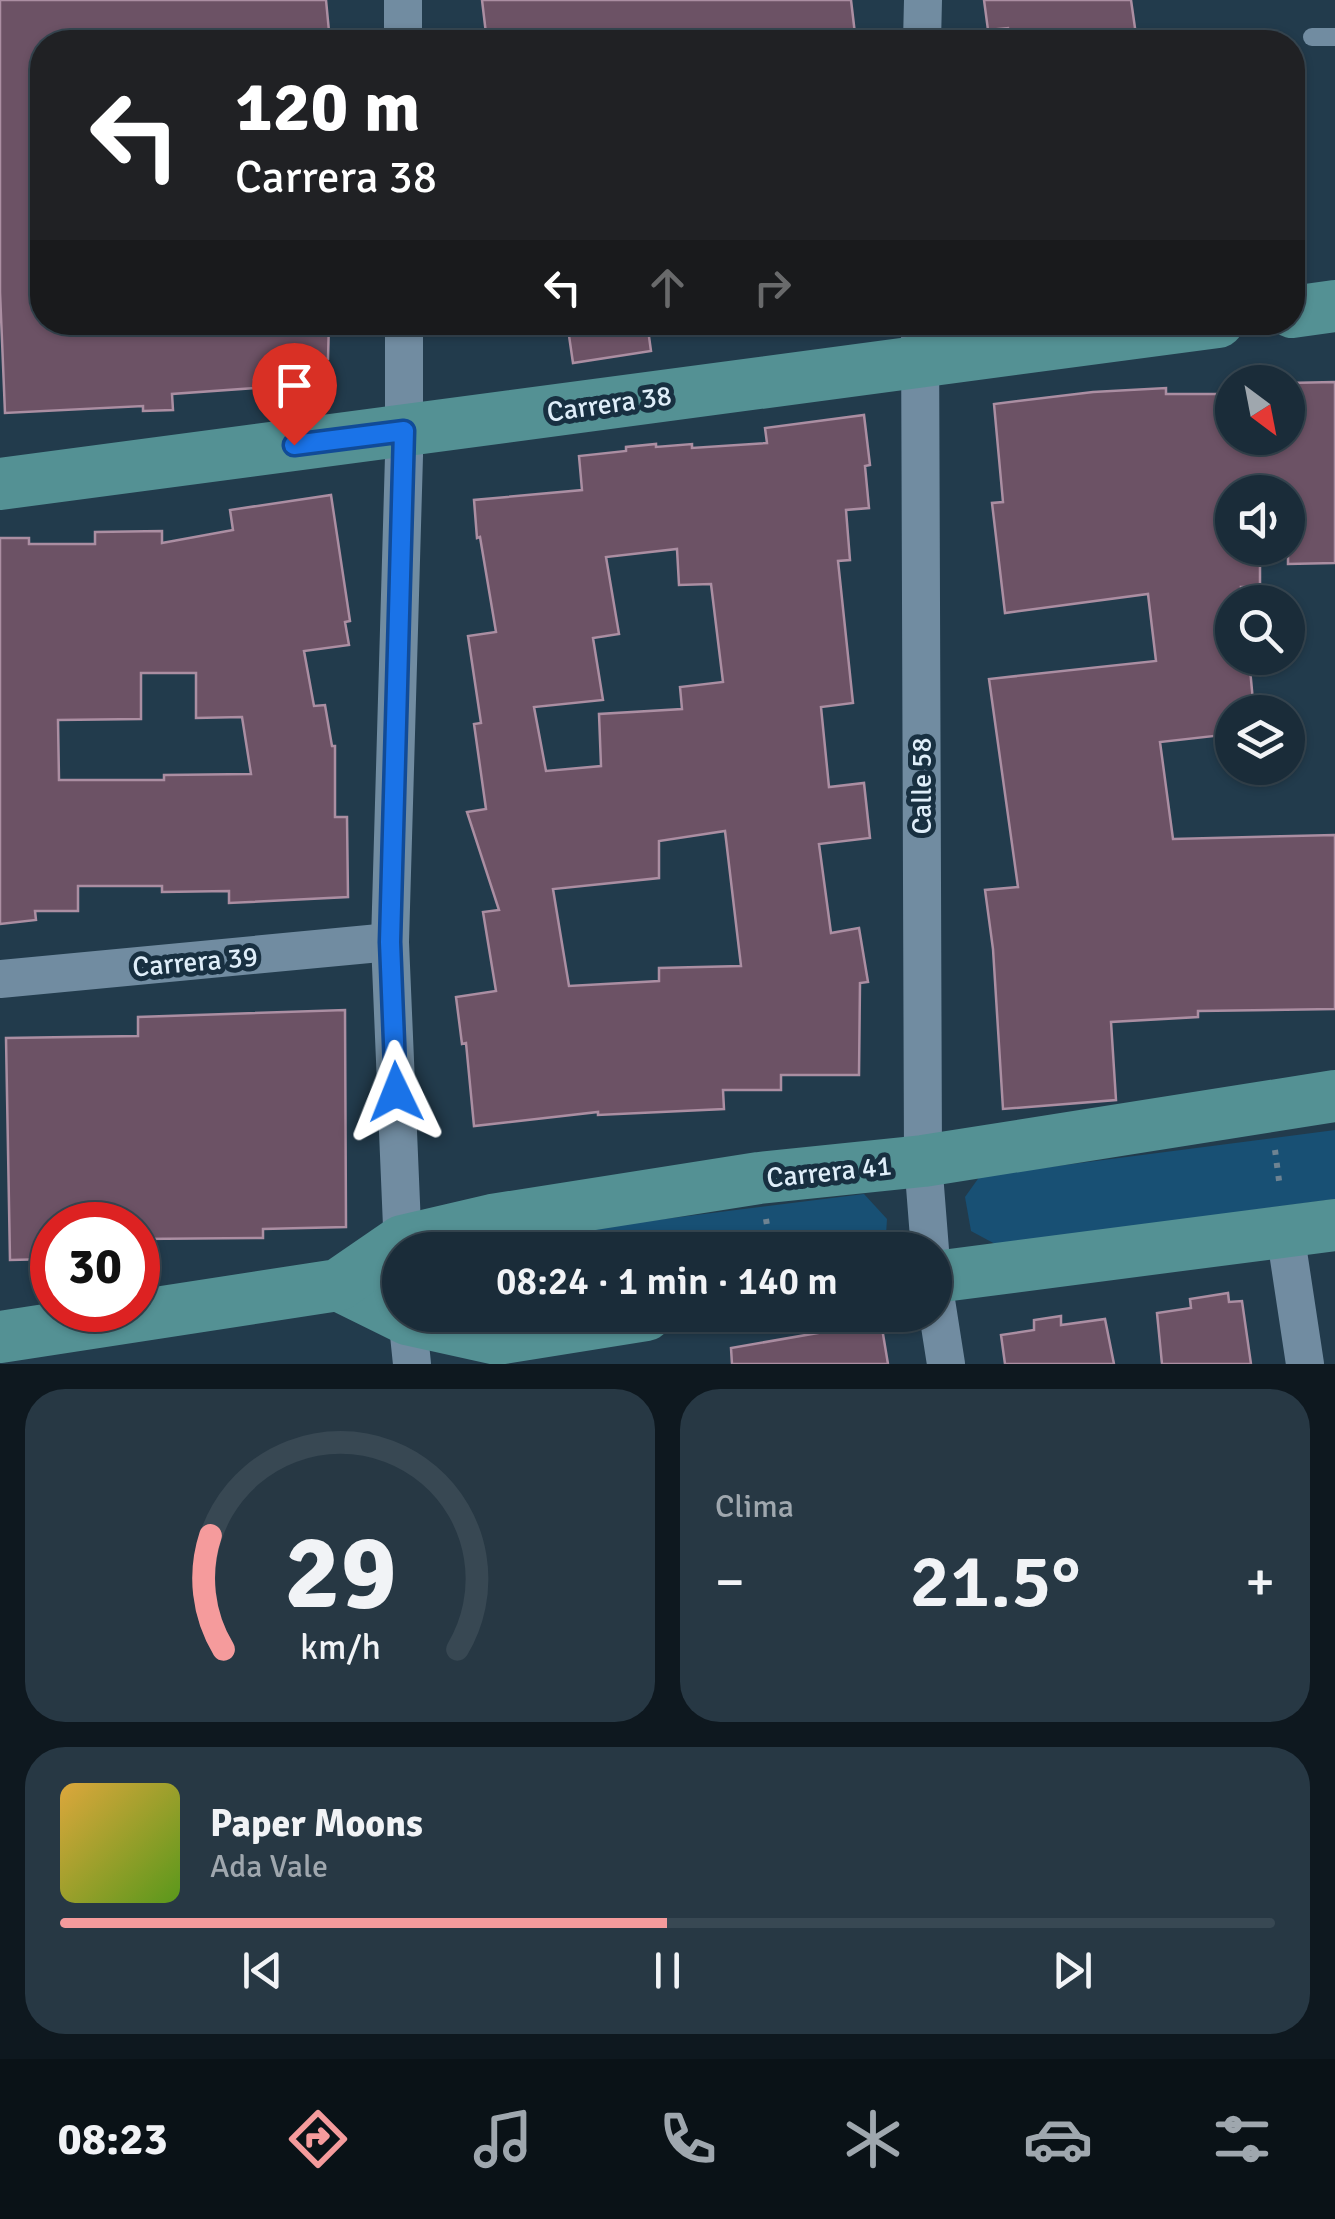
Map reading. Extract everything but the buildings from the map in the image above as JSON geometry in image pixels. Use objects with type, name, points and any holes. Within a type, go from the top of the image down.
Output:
[{"type":"street","points":[[402,0],[403,30]]},
{"type":"street","points":[[922,30],[923,0]]},
{"type":"street","points":[[1305,310],[1335,306]]},
{"type":"street","points":[[401,1232],[390,942],[404,335]]},
{"type":"street","name":"Carrera 38","points":[[0,484],[404,431],[920,342],[1028,335]]},
{"type":"street","name":"Calle 58","points":[[920,342],[923,1161],[929,1232]]},
{"type":"street","name":"Carrera 39","points":[[0,979],[390,942]]},
{"type":"street","name":"Carrera 41","points":[[450,1232],[492,1220],[741,1181],[923,1161],[1335,1096]]},
{"type":"street","points":[[952,1275],[1310,1228],[1306,1364]]},
{"type":"street","name":"Carrera 41","points":[[0,1337],[338,1286],[382,1258]]},
{"type":"street","points":[[338,1286],[382,1315]]},
{"type":"street","points":[[409,1332],[497,1338],[536,1332]]},
{"type":"street","points":[[941,1332],[946,1364]]},
{"type":"lane","points":[[1312,37],[1335,37]]},
{"type":"path","points":[[1270,1104],[1310,1228]]},
{"type":"shaded area","points":[[1335,1130],[1335,1199],[997,1245],[971,1231],[965,1197],[980,1176]]},
{"type":"shaded area","points":[[864,1194],[887,1219],[886,1232],[559,1232]]},
{"type":"route","points":[[294,445],[404,431],[390,942],[396,1092]]}]
